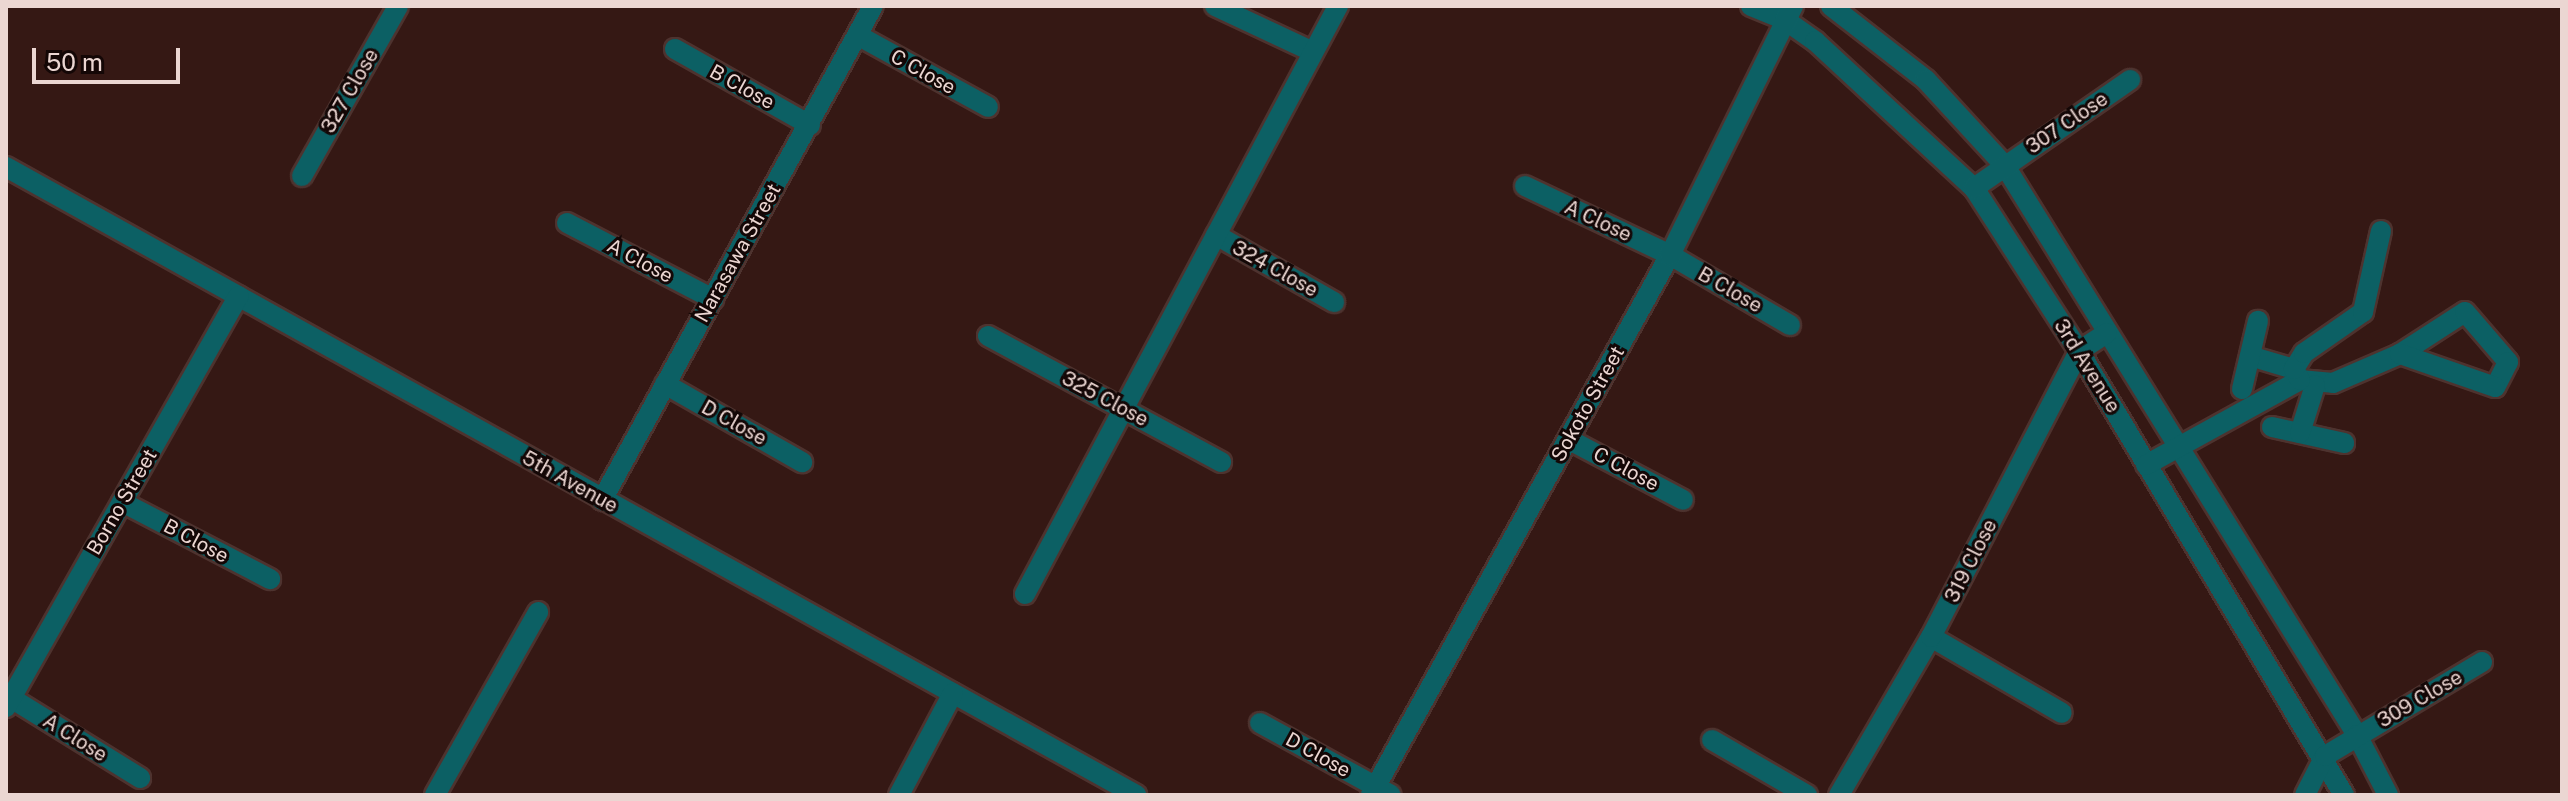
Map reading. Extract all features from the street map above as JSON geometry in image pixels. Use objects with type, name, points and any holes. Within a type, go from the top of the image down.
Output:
[{"type":"street","name":"327 Close","points":[[302,176],[398,6]]},
{"type":"street","name":"Narasawa Street","points":[[602,500],[873,6]]},
{"type":"street","points":[[1215,6],[1313,52]]},
{"type":"street","points":[[1025,594],[1338,6]]},
{"type":"street","name":"3rd Avenue","points":[[1751,6],[1789,13],[1974,188],[2079,351],[2325,756],[2344,795]]},
{"type":"street","name":"3rd Avenue","points":[[1831,6],[1926,80],[2005,166],[2357,735],[2388,795]]},
{"type":"street","name":"Sokoto Street","points":[[1379,792],[1670,255],[1789,13]]},
{"type":"street","name":"C Close","points":[[859,36],[988,107]]},
{"type":"street","name":"B Close","points":[[675,49],[810,125]]},
{"type":"street","name":"307 Close","points":[[1974,188],[2130,80]]},
{"type":"street","name":"5th Avenue","points":[[6,167],[1136,795]]},
{"type":"street","name":"A Close","points":[[1525,186],[1670,255]]},
{"type":"street","name":"A Close","points":[[567,223],[713,299]]},
{"type":"street","points":[[2300,433],[2304,353],[2360,317],[2381,231]]},
{"type":"street","name":"324 Close","points":[[1216,235],[1334,302]]},
{"type":"street","name":"B Close","points":[[1670,255],[1790,325]]},
{"type":"street","name":"Borno Street","points":[[9,703],[239,296]]},
{"type":"street","points":[[2250,356],[2303,378],[2333,383],[2400,354],[2465,312],[2508,362],[2495,387],[2400,354]]},
{"type":"street","points":[[2242,389],[2258,321]]},
{"type":"street","name":"319 Close","points":[[1839,795],[1931,637],[2079,351],[2107,333]]},
{"type":"street","name":"325 Close","points":[[988,336],[1221,462]]},
{"type":"street","points":[[2146,465],[2303,378]]},
{"type":"street","name":"D Close","points":[[665,384],[802,462]]},
{"type":"street","points":[[2272,427],[2344,443]]},
{"type":"street","name":"C Close","points":[[1568,439],[1683,500]]},
{"type":"street","name":"B Close","points":[[122,502],[270,579]]},
{"type":"street","points":[[435,795],[538,612]]},
{"type":"street","points":[[1931,637],[2062,713]]},
{"type":"street","name":"309 Close","points":[[2325,756],[2482,662]]},
{"type":"street","points":[[899,795],[953,693]]},
{"type":"street","name":"A Close","points":[[9,703],[140,778]]},
{"type":"street","name":"D Close","points":[[1260,723],[1379,792]]},
{"type":"street","points":[[1712,740],[1807,795]]},
{"type":"street","points":[[2305,795],[2325,756]]}]
